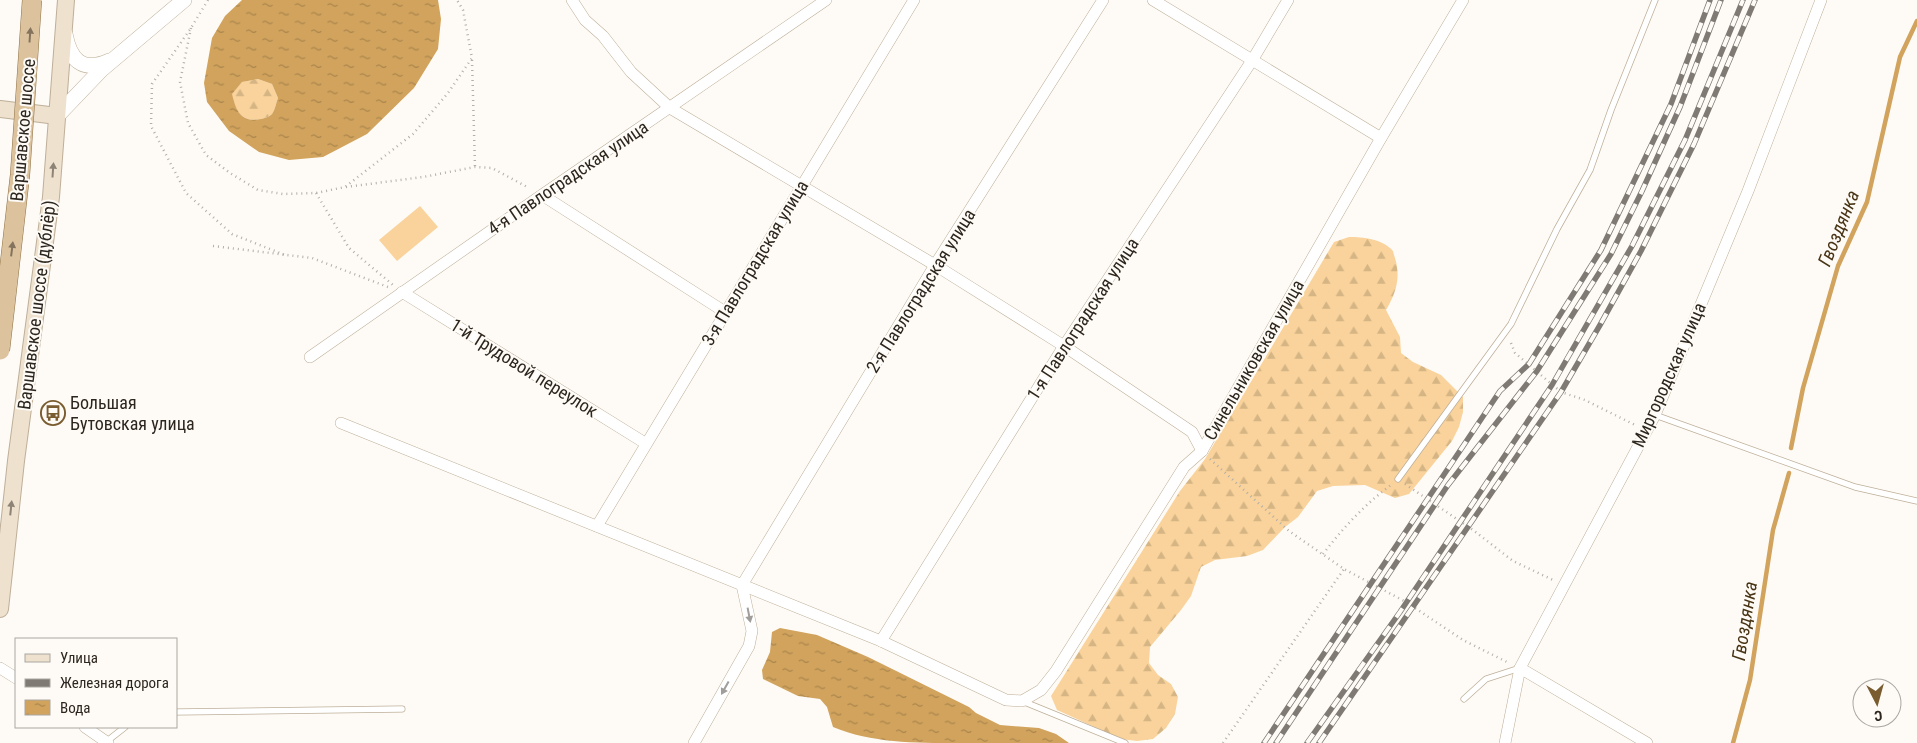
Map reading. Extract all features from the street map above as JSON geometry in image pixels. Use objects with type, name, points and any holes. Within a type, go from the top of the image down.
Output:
[{"type":"main road","name":"Варшавское шоссе","points":[[0,350],[20,175],[32,0]]},
{"type":"main road","name":"Варшавское шоссе (дублёр)","points":[[0,609],[16,461],[51,197],[66,0]]},
{"type":"main road","points":[[0,109],[57,116]]},
{"type":"main road","points":[[0,119],[57,116]]},
{"type":"street","points":[[57,116],[113,59],[184,0]]},
{"type":"street","points":[[572,0],[585,20],[603,36],[631,72],[670,108],[936,265],[1064,346],[1192,432],[1202,451]]},
{"type":"street","name":"4-я Павлоградская улица","points":[[310,357],[542,194],[826,0]]},
{"type":"street","name":"3-я Павлоградская улица","points":[[596,526],[914,0]]},
{"type":"street","name":"2-я Павлоградская улица","points":[[742,584],[936,265],[1104,0]]},
{"type":"street","points":[[1153,0],[1381,138]]},
{"type":"street","name":"1-я Павлоградская улица","points":[[881,641],[1064,346],[1253,59],[1288,0]]},
{"type":"street","name":"Синельниковская улица","points":[[1022,701],[1041,690],[1056,671],[1184,467],[1202,451],[1381,138],[1463,0]]},
{"type":"street","name":"Миргородская улица","points":[[1505,743],[1520,668],[1654,415],[1748,191],[1821,0]]},
{"type":"street","points":[[64,28],[68,47],[75,59],[87,66],[99,65],[113,59]]},
{"type":"street","points":[[542,194],[725,312]]},
{"type":"street","name":"1-й Трудовой переулок","points":[[402,292],[646,443]]},
{"type":"street","points":[[341,423],[881,641],[1006,700],[1022,701]]},
{"type":"street","points":[[694,743],[749,646],[752,631],[742,584]]},
{"type":"street","points":[[0,668],[15,677]]},
{"type":"street","points":[[1520,668],[1647,743]]},
{"type":"street","points":[[86,728],[107,742]]},
{"type":"lane","points":[[1398,479],[1511,324],[1557,229],[1590,170],[1611,110],[1655,0]]},
{"type":"lane","points":[[1654,415],[1855,487],[1917,501]]},
{"type":"lane","points":[[1464,698],[1486,679],[1520,668]]},
{"type":"lane","points":[[1022,701],[1124,743]]},
{"type":"lane","points":[[178,712],[402,709]]},
{"type":"lane","points":[[107,742],[124,728]]},
{"type":"path","points":[[208,0],[152,84],[151,126],[186,194],[232,234],[285,255]]},
{"type":"path","points":[[456,0],[463,10],[472,58],[475,167]]},
{"type":"path","points":[[191,28],[180,82],[188,122],[206,155],[230,173],[258,190],[282,194],[316,193],[475,167],[492,168],[542,194]]},
{"type":"path","points":[[345,187],[412,134],[448,93],[472,58]]},
{"type":"path","points":[[316,193],[349,248],[402,292]]},
{"type":"path","points":[[213,246],[312,258],[402,292]]},
{"type":"path","points":[[1511,324],[1511,346],[1515,353],[1560,392],[1584,400],[1646,430]]},
{"type":"path","points":[[1202,451],[1289,531],[1344,569],[1406,602],[1463,640],[1520,668]]},
{"type":"path","points":[[1323,554],[1338,534],[1367,503],[1398,479],[1473,530],[1513,561],[1563,585]]},
{"type":"path","points":[[1223,743],[1344,569]]},
{"type":"green space","points":[[258,79],[272,84],[278,98],[271,115],[254,120],[240,114],[231,94],[242,82]]},
{"type":"green space","points":[[420,206],[438,227],[397,261],[379,240]]},
{"type":"green space","points":[[1349,237],[1378,241],[1393,251],[1398,272],[1395,291],[1386,310],[1400,337],[1401,353],[1413,362],[1441,375],[1463,397],[1463,412],[1459,427],[1452,441],[1409,494],[1395,498],[1365,485],[1333,486],[1317,491],[1298,517],[1285,527],[1263,550],[1247,556],[1215,560],[1201,567],[1191,596],[1150,647],[1149,663],[1158,675],[1171,684],[1178,697],[1175,714],[1166,728],[1153,739],[1137,741],[1121,739],[1057,710],[1051,696],[1180,491],[1205,459],[1334,242]]},
{"type":"water","points":[[242,0],[438,0],[441,19],[438,49],[414,88],[367,134],[323,157],[289,160],[259,152],[229,131],[207,102],[204,83],[212,38],[225,16]],"holes":[[[258,79],[272,84],[278,98],[270,116],[254,120],[240,114],[235,106],[232,94],[242,82]]]},
{"type":"water","points":[[780,628],[817,635],[868,657],[969,707],[976,713],[1000,725],[1039,728],[1056,734],[1069,743],[894,741],[862,736],[833,727],[827,707],[820,699],[798,696],[763,679],[762,670],[770,652],[772,632]]},
{"type":"waterway","name":"Гвоздянка","points":[[1791,448],[1803,388],[1838,266],[1867,202],[1900,57],[1917,21]]},
{"type":"waterway","name":"Гвоздянка","points":[[1733,743],[1750,680],[1773,530],[1789,473]]},
{"type":"railway","points":[[1264,743],[1500,391],[1529,364],[1601,250],[1671,104],[1710,0]]},
{"type":"railway","points":[[1276,743],[1448,485],[1537,371],[1611,254],[1680,107],[1721,0]]},
{"type":"railway","points":[[1307,743],[1400,612],[1552,385],[1632,246],[1685,140],[1743,0]]},
{"type":"railway","points":[[1319,743],[1561,392],[1641,251],[1694,144],[1755,0]]},
{"type":"place","name":"Большая Бутовская улица","points":[[53,413]]}]
